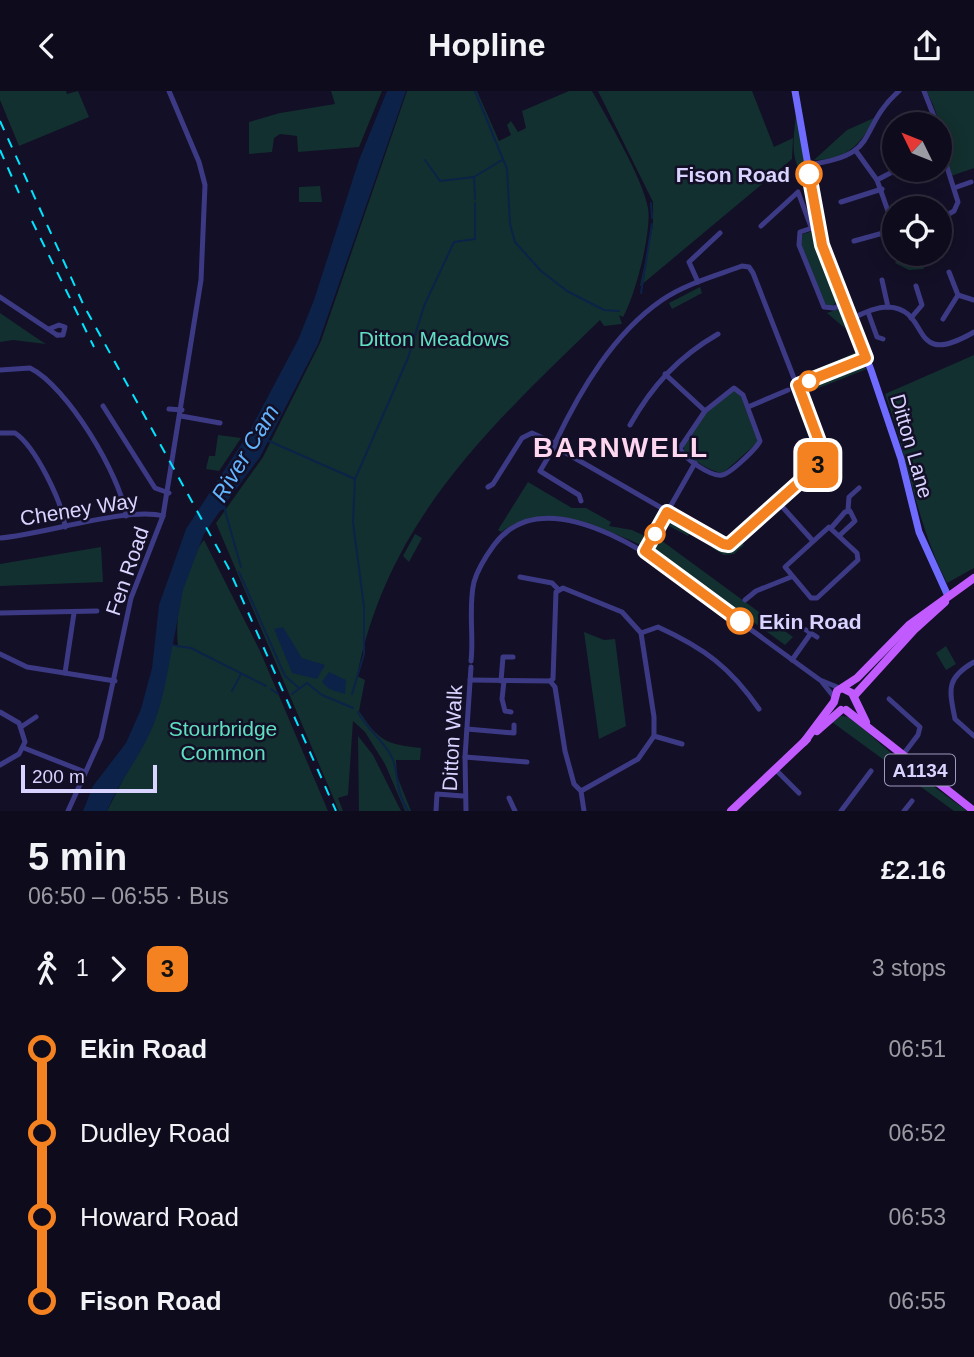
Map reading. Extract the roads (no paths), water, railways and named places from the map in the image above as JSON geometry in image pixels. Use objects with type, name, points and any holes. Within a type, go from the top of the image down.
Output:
[{"type":"main road","name":"Ditton Lane","points":[[795,91],[815,227],[866,358],[901,459],[919,533],[948,596]]},
{"type":"main road","points":[[734,810],[804,741],[843,689],[909,625],[948,596],[956,597],[965,583],[974,577]]},
{"type":"main road","points":[[804,741],[844,710],[948,596]]},
{"type":"main road","name":"A1134","points":[[843,689],[854,698],[869,727]]},
{"type":"main road","name":"A1134","points":[[834,700],[974,811]]},
{"type":"street","name":"Fen Road","points":[[68,811],[101,738],[131,597],[163,516],[169,493],[205,249],[206,190],[200,164],[169,91]]},
{"type":"street","points":[[807,165],[840,160],[856,151],[867,139],[882,110],[899,91]]},
{"type":"street","points":[[923,91],[931,112]]},
{"type":"street","points":[[856,151],[877,180],[884,196]]},
{"type":"street","points":[[877,180],[882,177]]},
{"type":"street","points":[[952,182],[957,207],[952,211]]},
{"type":"street","points":[[954,188],[971,182]]},
{"type":"street","points":[[841,202],[882,189]]},
{"type":"street","points":[[761,226],[768,215],[799,192],[815,227]]},
{"type":"street","name":"Ditton Lane","points":[[815,227],[799,235],[799,245],[820,301],[829,309],[844,304]]},
{"type":"street","points":[[698,282],[689,262],[720,233]]},
{"type":"street","points":[[853,241],[882,233]]},
{"type":"street","points":[[488,487],[527,434],[538,434],[556,444],[667,512],[726,545],[736,540],[824,458],[752,270],[742,266],[698,282],[662,300],[620,338],[598,369],[556,444],[540,471],[579,495],[581,501]]},
{"type":"street","points":[[949,272],[958,295]]},
{"type":"street","points":[[882,280],[888,307]]},
{"type":"street","points":[[911,318],[922,305],[916,286]]},
{"type":"street","points":[[958,295],[974,300]]},
{"type":"street","points":[[943,319],[958,295]]},
{"type":"street","points":[[0,297],[57,335],[63,335],[66,330],[62,325],[46,327]]},
{"type":"street","points":[[851,319],[888,307],[911,318],[925,339],[938,346],[956,344],[974,332]]},
{"type":"street","points":[[868,312],[877,337],[883,339]]},
{"type":"street","points":[[56,326],[57,335]]},
{"type":"street","points":[[629,425],[664,374],[695,347],[718,334]]},
{"type":"street","points":[[798,385],[866,358]]},
{"type":"street","points":[[0,370],[30,367],[65,397],[120,488],[126,516]]},
{"type":"street","points":[[664,374],[705,411]]},
{"type":"street","points":[[734,388],[741,391],[759,434],[759,445],[722,476],[695,463],[683,455],[680,449],[705,411],[734,388]]},
{"type":"street","points":[[748,407],[788,390]]},
{"type":"street","points":[[103,406],[155,488],[169,493]]},
{"type":"street","points":[[169,409],[220,423]]},
{"type":"street","points":[[0,433],[15,433],[25,442],[60,501],[65,527]]},
{"type":"street","points":[[695,463],[645,551],[820,680],[843,689]]},
{"type":"street","points":[[832,527],[857,553],[858,560],[817,598],[811,598],[785,570],[786,565],[832,527],[834,521],[848,510],[849,497],[859,488]]},
{"type":"street","points":[[778,502],[813,541]]},
{"type":"street","points":[[840,535],[855,521],[855,517],[848,510]]},
{"type":"street","name":"Cheney Way","points":[[0,538],[126,516],[150,513],[163,516]]},
{"type":"street","name":"Ditton Walk","points":[[466,811],[463,796],[474,582],[482,563],[500,537],[526,521],[549,519],[593,529],[645,551]]},
{"type":"street","points":[[520,577],[552,583],[558,589],[573,591],[614,608],[629,618],[641,632],[654,736],[638,759],[581,791]]},
{"type":"street","points":[[746,600],[756,591],[791,577]]},
{"type":"street","points":[[550,681],[555,671],[558,589]]},
{"type":"street","points":[[0,614],[97,611]]},
{"type":"street","points":[[65,673],[74,613]]},
{"type":"street","points":[[641,632],[658,627],[707,652],[736,676],[759,709]]},
{"type":"street","points":[[792,660],[811,633]]},
{"type":"street","points":[[0,654],[27,667],[115,681]]},
{"type":"street","points":[[510,712],[505,711],[503,706],[503,657],[513,657]]},
{"type":"street","points":[[974,662],[957,672],[951,683],[955,719],[974,736]]},
{"type":"street","points":[[470,680],[550,681]]},
{"type":"street","points":[[820,680],[834,700]]},
{"type":"street","points":[[550,681],[555,687],[571,772],[581,791],[584,811]]},
{"type":"street","points":[[889,699],[920,727],[918,736],[902,756]]},
{"type":"street","points":[[0,712],[16,720],[21,727],[24,748]]},
{"type":"street","points":[[21,727],[36,717]]},
{"type":"street","points":[[467,729],[514,733],[514,725]]},
{"type":"street","points":[[654,736],[682,744]]},
{"type":"street","points":[[24,748],[85,772]]},
{"type":"street","points":[[0,765],[24,748]]},
{"type":"street","points":[[465,757],[527,762]]},
{"type":"street","points":[[46,767],[50,758]]},
{"type":"street","points":[[776,770],[799,793]]},
{"type":"street","points":[[841,811],[871,771]]},
{"type":"street","points":[[438,809],[437,795],[463,796]]},
{"type":"street","points":[[509,798],[516,811]]},
{"type":"street","points":[[904,811],[912,801]]},
{"type":"water","name":"River Cam","points":[[387,91],[406,91],[318,344],[260,457],[225,504],[226,508],[220,511],[204,534],[183,590],[173,644],[176,645],[172,647],[161,703],[149,735],[107,811],[83,811],[93,786],[126,743],[141,709],[152,668],[159,605],[186,529],[248,434],[298,340],[314,300],[359,160]]},
{"type":"water","points":[[283,627],[302,658],[325,665],[317,679],[292,673],[274,629]]},
{"type":"water","points":[[329,672],[346,680],[345,694],[329,689],[322,682]]},
{"type":"waterway","points":[[475,91],[507,169],[510,224],[515,242],[541,271],[567,291],[604,310],[619,311]]},
{"type":"waterway","points":[[425,160],[440,181],[474,177]]},
{"type":"waterway","points":[[475,199],[474,177],[502,160]]},
{"type":"waterway","points":[[352,694],[364,654],[364,607],[353,522],[355,479],[408,358],[424,306],[454,242],[475,239],[475,203]]},
{"type":"waterway","points":[[651,203],[652,218]]},
{"type":"waterway","points":[[641,293],[652,224]]},
{"type":"waterway","name":"River Cam","points":[[269,441],[355,479]]},
{"type":"waterway","name":"River Cam","points":[[224,507],[241,567]]},
{"type":"waterway","points":[[239,572],[285,676],[299,688]]},
{"type":"waterway","points":[[176,646],[191,648],[266,686]]},
{"type":"waterway","points":[[232,691],[241,674]]},
{"type":"waterway","points":[[292,694],[307,683],[322,695],[353,708]]},
{"type":"waterway","points":[[271,689],[278,694]]},
{"type":"waterway","points":[[358,712],[391,756],[399,791],[408,811]]},
{"type":"railway","points":[[0,121],[84,306],[228,567],[336,811]]},
{"type":"railway","points":[[0,150],[19,193]]},
{"type":"railway","points":[[32,221],[94,347]]},
{"type":"place","name":"Fison Road","points":[[809,174]]},
{"type":"place","name":"Ekin Road","points":[[740,621]]},
{"type":"district","name":"BARNWELL","points":[[621,447]]},
{"type":"park label","name":"Ditton Meadows","points":[[434,338]]},
{"type":"park label","name":"Stourbridge Common","points":[[223,740]]}]
